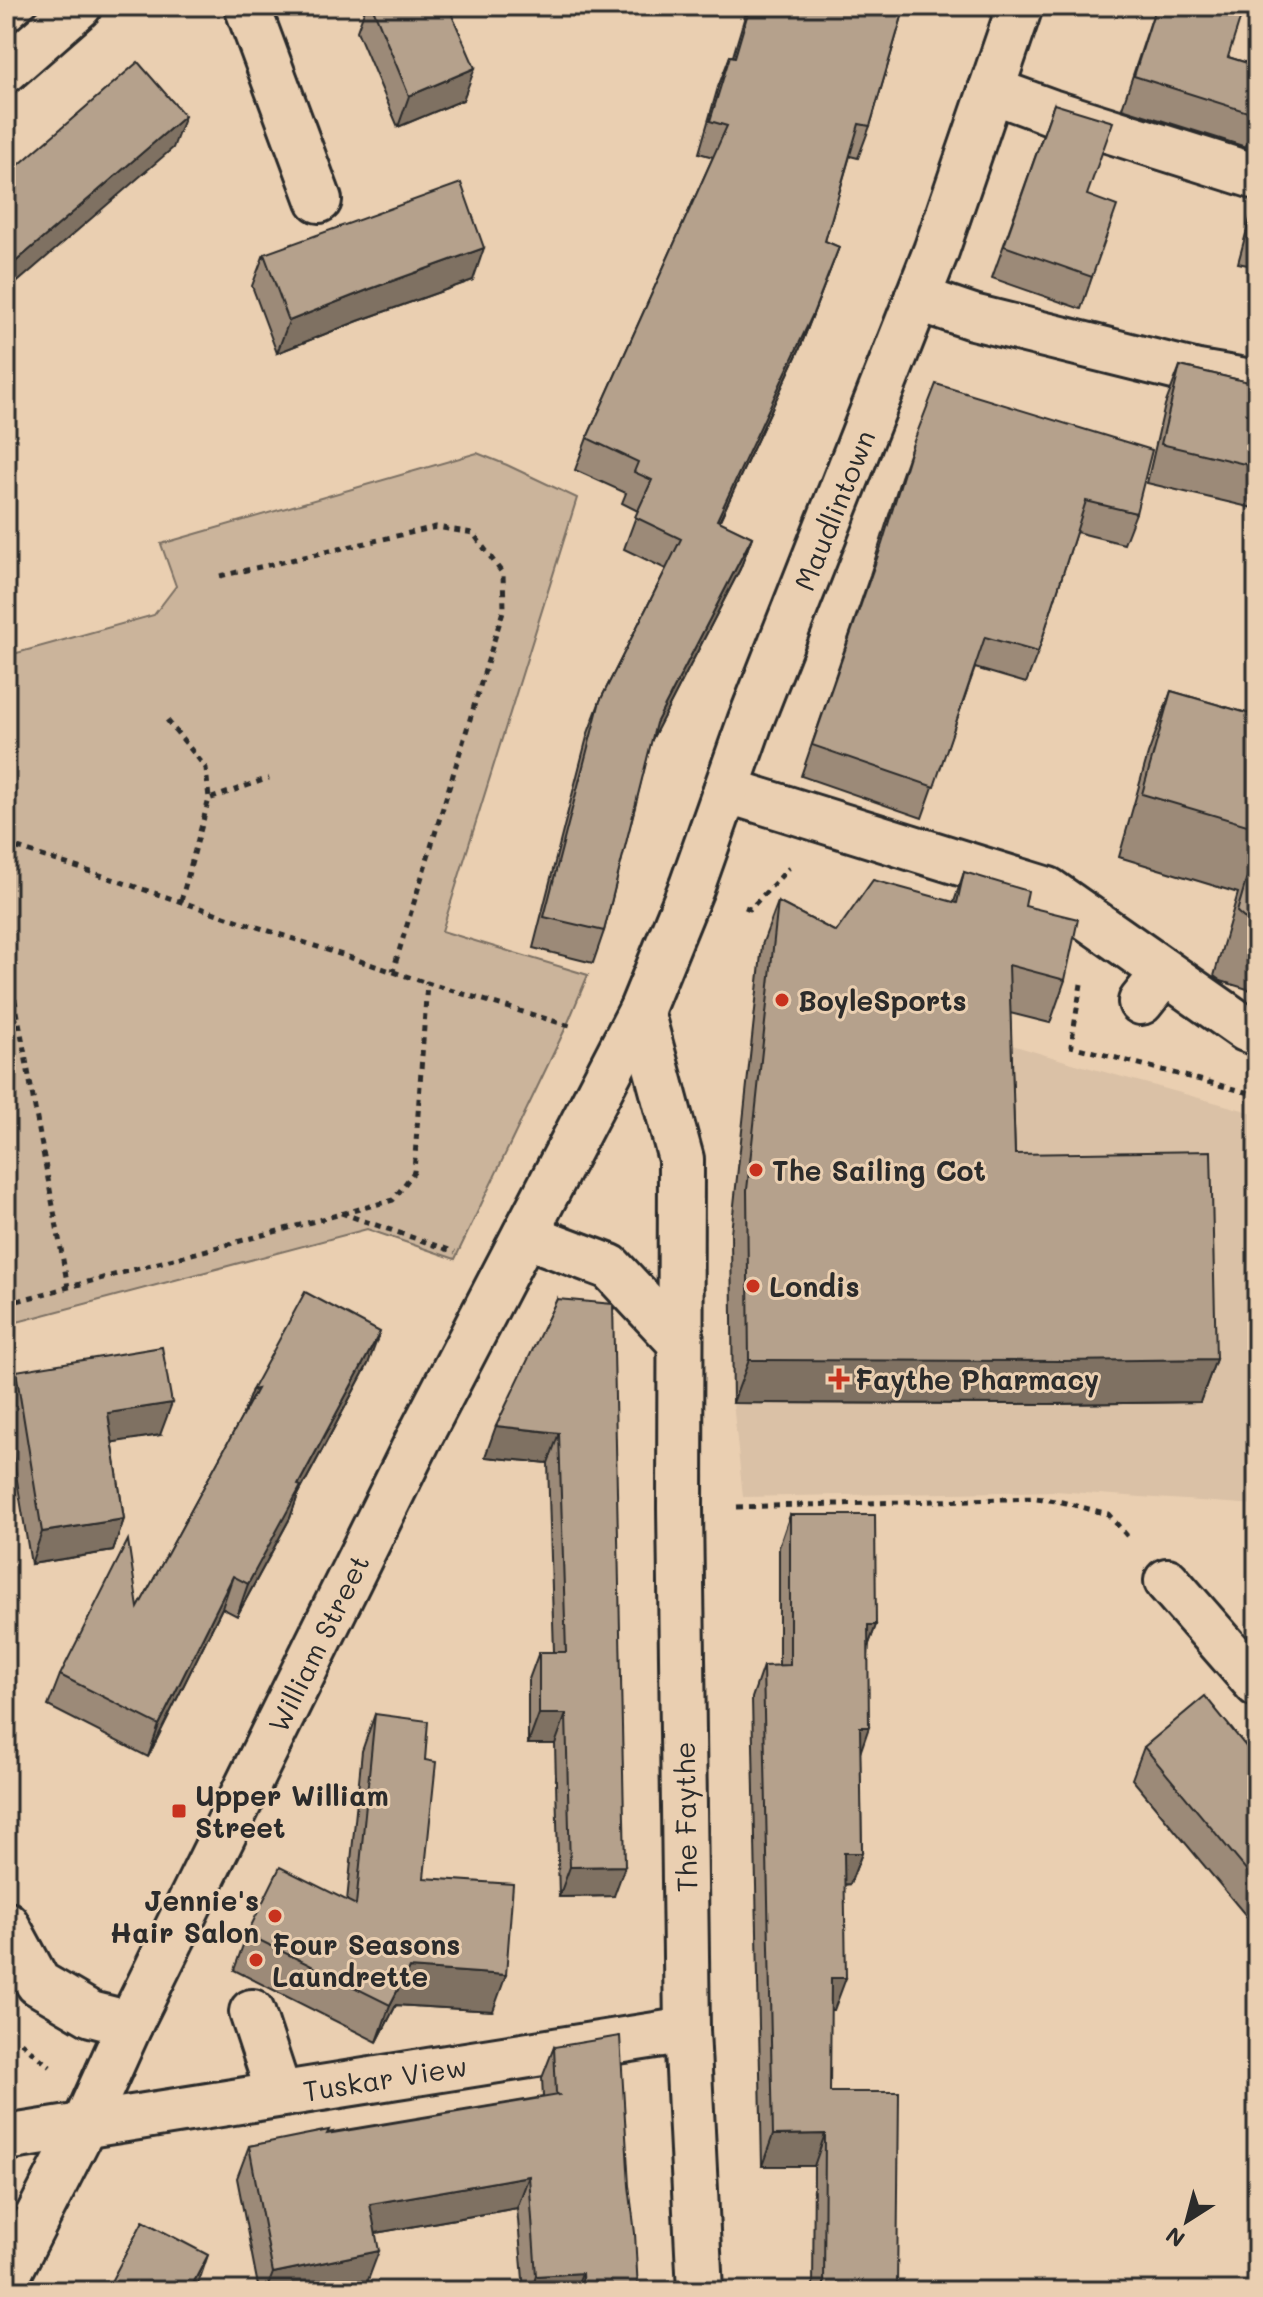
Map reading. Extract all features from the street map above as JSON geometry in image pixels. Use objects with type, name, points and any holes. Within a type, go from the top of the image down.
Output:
[{"type":"street","points":[[6,70],[79,6]]},
{"type":"street","points":[[247,6],[319,200]]},
{"type":"street","name":"Maudlintown","points":[[641,1011],[692,886],[750,722],[936,251],[1020,6]]},
{"type":"street","points":[[991,90],[1257,177]]},
{"type":"street","points":[[917,298],[988,321],[1198,373],[1257,383]]},
{"type":"street","points":[[726,790],[1048,890],[1153,987],[1257,1033]]},
{"type":"street","name":"William Street","points":[[6,2279],[84,2126],[130,2024],[418,1440],[641,1011]]},
{"type":"street","name":"The Faythe","points":[[641,1011],[681,1159],[680,1509],[687,2030],[700,2291]]},
{"type":"street","points":[[525,1235],[610,1267],[680,1342]]},
{"type":"street","points":[[1167,1581],[1257,1684]]},
{"type":"street","points":[[6,1924],[38,1983],[91,2014],[130,2024]]},
{"type":"street","points":[[252,2012],[279,2094]]},
{"type":"street","name":"Tuskar View","points":[[6,2138],[687,2030]]},
{"type":"path","points":[[220,576],[436,527],[473,533],[503,574],[504,608],[393,971]]},
{"type":"path","points":[[167,720],[206,768],[209,799],[181,901]]},
{"type":"path","points":[[209,799],[269,778]]},
{"type":"path","points":[[6,844],[427,983],[576,1027]]},
{"type":"path","points":[[692,886],[750,909],[794,863]]},
{"type":"path","points":[[6,952],[68,1287]]},
{"type":"path","points":[[1083,972],[1071,1046],[1257,1095]]},
{"type":"path","points":[[6,1304],[393,1200],[414,1172],[427,983]]},
{"type":"path","points":[[341,1213],[457,1253]]},
{"type":"path","points":[[680,1509],[1036,1498],[1108,1514],[1167,1581]]},
{"type":"path","points":[[18,2038],[50,2067],[44,2079]]},
{"type":"shaded area","points":[[477,453],[577,498],[442,931],[588,975],[455,1259],[367,1229],[6,1325],[6,656],[154,615],[176,586],[161,544]]},
{"type":"shaded area","points":[[762,945],[882,1006],[1257,1114],[1257,1505],[1055,1491],[743,1497],[733,1403],[731,1234]]},
{"type":"building","points":[[372,6],[448,6],[475,68],[409,96]]},
{"type":"building","points":[[750,6],[905,6],[870,126],[859,124],[825,241],[839,247],[812,316],[717,520],[752,537],[656,723],[604,931],[544,917],[600,701],[681,539],[635,517],[652,480],[634,472],[638,462],[587,438],[727,126],[710,121],[730,56],[735,57]]},
{"type":"building","points":[[1156,6],[1222,6],[1242,13],[1228,57],[1257,66],[1257,115],[1134,76]]},
{"type":"building","points":[[138,62],[185,116],[6,270],[6,176]]},
{"type":"building","points":[[1054,104],[1113,122],[1087,195],[1117,206],[1092,277],[1004,246]]},
{"type":"building","points":[[461,183],[484,248],[289,321],[264,254]]},
{"type":"building","points":[[1257,203],[1257,233],[1250,231]]},
{"type":"building","points":[[1180,366],[1257,384],[1257,467],[1161,444]]},
{"type":"building","points":[[936,384],[1152,450],[1136,513],[1086,501],[1038,652],[985,637],[934,787],[812,745],[882,544],[912,446]]},
{"type":"building","points":[[1171,691],[1257,716],[1257,828],[1142,794]]},
{"type":"building","points":[[1257,843],[1257,922],[1237,912]]},
{"type":"building","points":[[964,872],[1028,891],[1025,906],[1078,919],[1065,980],[1009,965],[1015,1154],[1211,1151],[1216,1359],[749,1360],[747,1190],[778,902],[836,932],[873,880],[957,903]]},
{"type":"building","points":[[305,1292],[380,1332],[248,1584],[233,1576],[159,1725],[60,1675],[128,1540],[138,1608],[257,1389],[252,1390]]},
{"type":"building","points":[[557,1299],[613,1304],[625,1866],[570,1867],[566,1714],[539,1714],[539,1652],[566,1652],[559,1433],[496,1426]]},
{"type":"building","points":[[162,1347],[172,1403],[108,1413],[124,1519],[42,1532],[16,1371]]},
{"type":"building","points":[[790,1515],[875,1515],[876,1625],[868,1625],[869,1727],[860,1727],[862,1853],[844,1853],[846,1978],[831,1978],[830,2092],[899,2092],[897,2291],[824,2291],[825,2134],[773,2135],[763,1666],[790,1665]]},
{"type":"building","points":[[1205,1696],[1257,1760],[1257,1883],[1144,1747]]},
{"type":"building","points":[[375,1714],[428,1721],[425,1760],[436,1762],[424,1878],[513,1884],[506,1975],[409,1968],[390,2005],[247,1934],[280,1867],[356,1905]]},
{"type":"building","points":[[620,2036],[638,2291],[583,2291],[582,2273],[536,2276],[529,2176],[370,2204],[379,2251],[273,2273],[249,2146],[329,2130],[327,2134],[559,2095],[556,2093],[554,2047]]},
{"type":"building","points":[[143,2221],[208,2255],[189,2291],[106,2291]]},
{"type":"place","name":"BoyleSports","points":[[782,1000]]},
{"type":"place","name":"The Sailing Cot","points":[[756,1170]]},
{"type":"place","name":"Londis","points":[[753,1286]]},
{"type":"place","name":"Faythe Pharmacy","points":[[839,1379]]},
{"type":"place","name":"Upper William Street","points":[[179,1811]]},
{"type":"place","name":"Jennie's Hair Salon","points":[[275,1916]]},
{"type":"place","name":"Four Seasons Laundrette","points":[[256,1960]]}]
